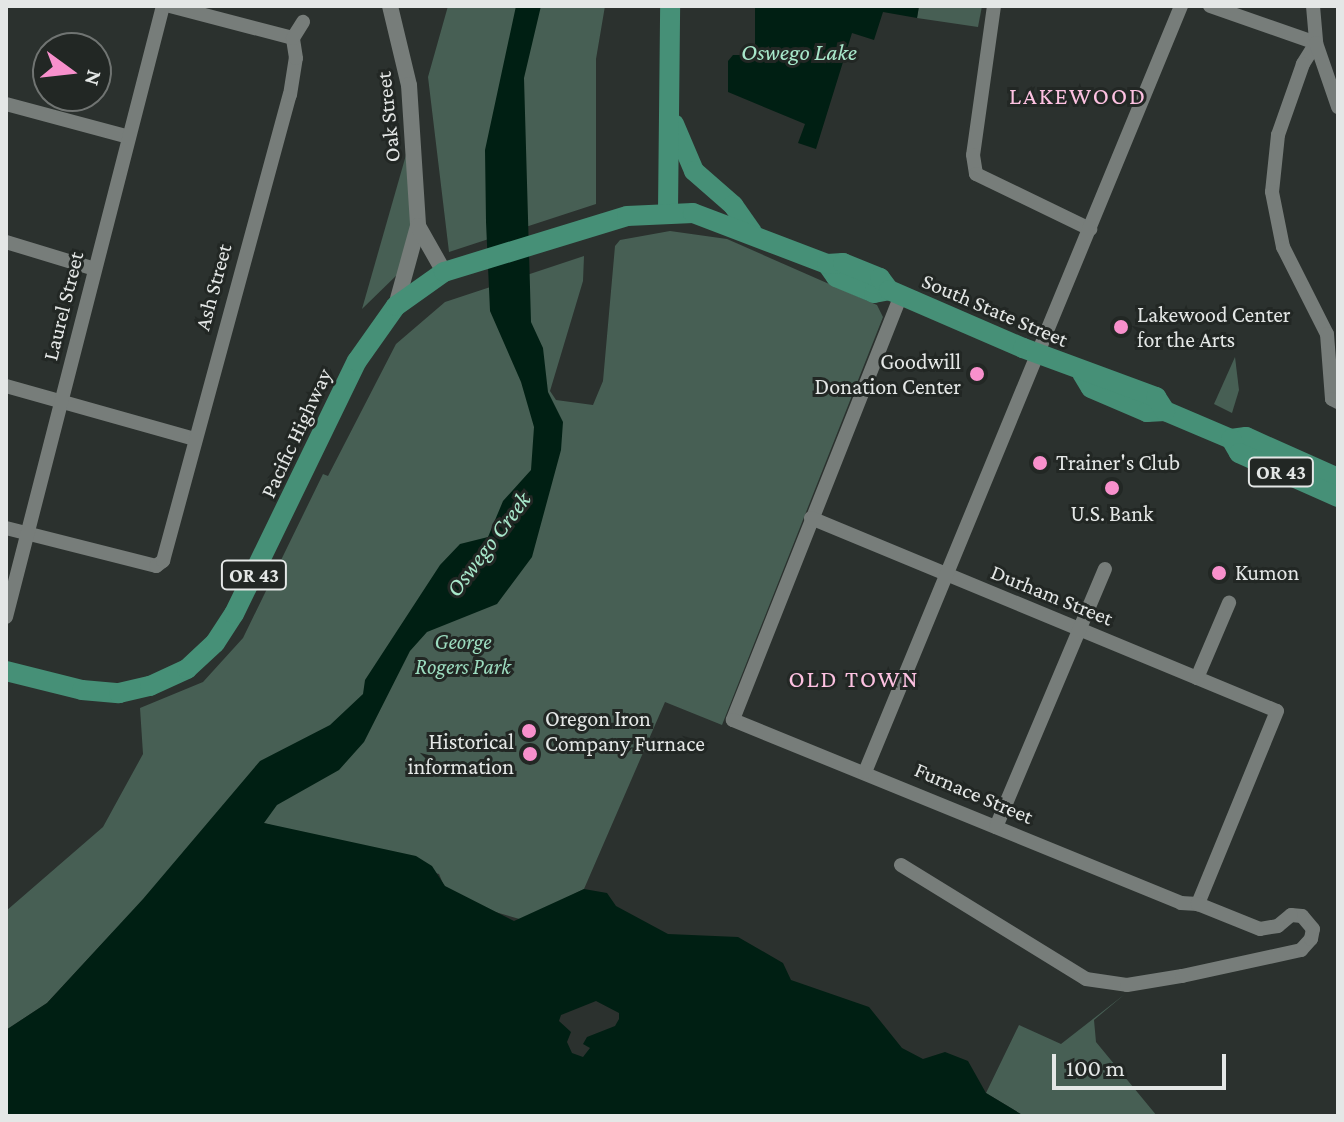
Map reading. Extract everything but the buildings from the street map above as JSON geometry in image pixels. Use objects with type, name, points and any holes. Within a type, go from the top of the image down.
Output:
[{"type":"main road","points":[[668,211],[670,6]]},
{"type":"main road","points":[[670,114],[694,171],[733,205],[752,232]]},
{"type":"main road","name":"Pacific Highway","points":[[6,671],[82,690],[119,693],[168,679],[203,656],[234,614],[357,361],[396,306],[450,270],[590,227],[668,211]]},
{"type":"main road","name":"South State Street","points":[[668,211],[710,217],[752,232],[827,264],[836,277],[874,293],[895,292],[1082,373],[1098,372],[1156,397],[1165,411],[1231,439],[1246,437],[1338,478]]},
{"type":"main road","name":"South State Street","points":[[1231,439],[1239,453],[1338,497]]},
{"type":"street","name":"Laurel Street","points":[[6,617],[163,6]]},
{"type":"street","points":[[170,6],[293,38],[303,22]]},
{"type":"street","name":"Oak Street","points":[[390,6],[409,85],[418,226],[396,306]]},
{"type":"street","points":[[994,6],[973,155],[976,174],[1090,229]]},
{"type":"street","points":[[865,772],[1181,6]]},
{"type":"street","points":[[1210,6],[1316,43]]},
{"type":"street","points":[[1313,6],[1316,43],[1338,107]]},
{"type":"street","name":"Ash Street","points":[[27,534],[160,565],[290,95],[296,58],[293,38]]},
{"type":"street","points":[[1316,43],[1303,64],[1278,135],[1272,192],[1283,247],[1323,322],[1331,351],[1332,399],[1338,402]]},
{"type":"street","points":[[6,104],[129,137]]},
{"type":"street","name":"Oak Street","points":[[418,226],[450,270]]},
{"type":"street","points":[[6,242],[95,269]]},
{"type":"street","points":[[811,518],[895,292]]},
{"type":"street","points":[[6,386],[194,439]]},
{"type":"street","name":"Durham Street","points":[[811,518],[1277,711],[1198,904]]},
{"type":"street","name":"Furnace Street","points":[[811,518],[733,720],[1181,903],[1198,904],[1260,929],[1278,926],[1291,915],[1302,916],[1313,929],[1311,939],[1301,950],[1127,985],[1086,979],[901,865]]},
{"type":"street","points":[[6,528],[27,534]]},
{"type":"street","points":[[996,827],[1105,569]]},
{"type":"street","points":[[1197,678],[1229,603]]},
{"type":"green space","points":[[448,6],[605,6],[596,59],[596,204],[449,252],[428,77]]},
{"type":"green space","points":[[919,6],[982,6],[978,27],[917,18]]},
{"type":"green space","points":[[406,155],[412,227],[402,270],[362,309]]},
{"type":"green space","name":"George Rogers Park","points":[[670,231],[727,239],[877,305],[883,317],[722,725],[665,702],[584,889],[523,920],[485,909],[444,886],[439,874],[264,823],[112,933],[47,1003],[6,1030],[6,911],[103,827],[143,754],[140,708],[203,682],[243,638],[323,474],[328,476],[396,344],[445,302],[584,256],[583,281],[550,391],[556,400],[593,405],[603,381],[615,246],[620,240]]},
{"type":"green space","points":[[1235,357],[1239,390],[1232,413],[1214,404]]},
{"type":"green space","points":[[1125,994],[1094,1020],[1096,1042],[1157,1116],[1024,1116],[986,1093],[1019,1025],[1061,1044]]},
{"type":"water","name":"Oswego Creek","points":[[516,6],[541,6],[524,78],[531,322],[543,348],[548,392],[563,422],[561,450],[532,557],[497,604],[427,632],[410,651],[364,742],[339,770],[277,805],[264,823],[416,856],[432,866],[445,886],[514,921],[584,889],[607,893],[616,906],[668,934],[738,937],[783,963],[791,980],[869,1007],[902,1048],[923,1059],[945,1052],[968,1061],[986,1093],[1024,1116],[6,1116],[6,1030],[47,1003],[143,899],[260,761],[330,725],[363,694],[365,680],[440,565],[460,544],[488,537],[503,501],[531,470],[534,427],[521,382],[490,311],[485,150]],"holes":[[[596,1001],[619,1013],[615,1026],[587,1037],[583,1044],[590,1048],[583,1057],[572,1053],[567,1042],[571,1032],[559,1021],[561,1015]]]},
{"type":"water","name":"Oswego Lake","points":[[755,6],[919,6],[917,18],[883,12],[874,40],[852,33],[816,149],[798,143],[805,124],[728,92],[728,61],[733,55],[755,55]]},
{"type":"place","name":"Lakewood Center for the Arts","points":[[1121,327]]},
{"type":"place","name":"Goodwill Donation Center","points":[[977,374]]},
{"type":"place","name":"Trainer's Club","points":[[1040,463]]},
{"type":"place","name":"U.S. Bank","points":[[1112,488]]},
{"type":"place","name":"Kumon","points":[[1219,573]]},
{"type":"place","name":"Oregon Iron Company Furnace","points":[[529,731]]},
{"type":"place","name":"Historical information","points":[[530,754]]},
{"type":"district","name":"LAKEWOOD","points":[[1078,96]]},
{"type":"district","name":"OLD TOWN","points":[[854,679]]}]
